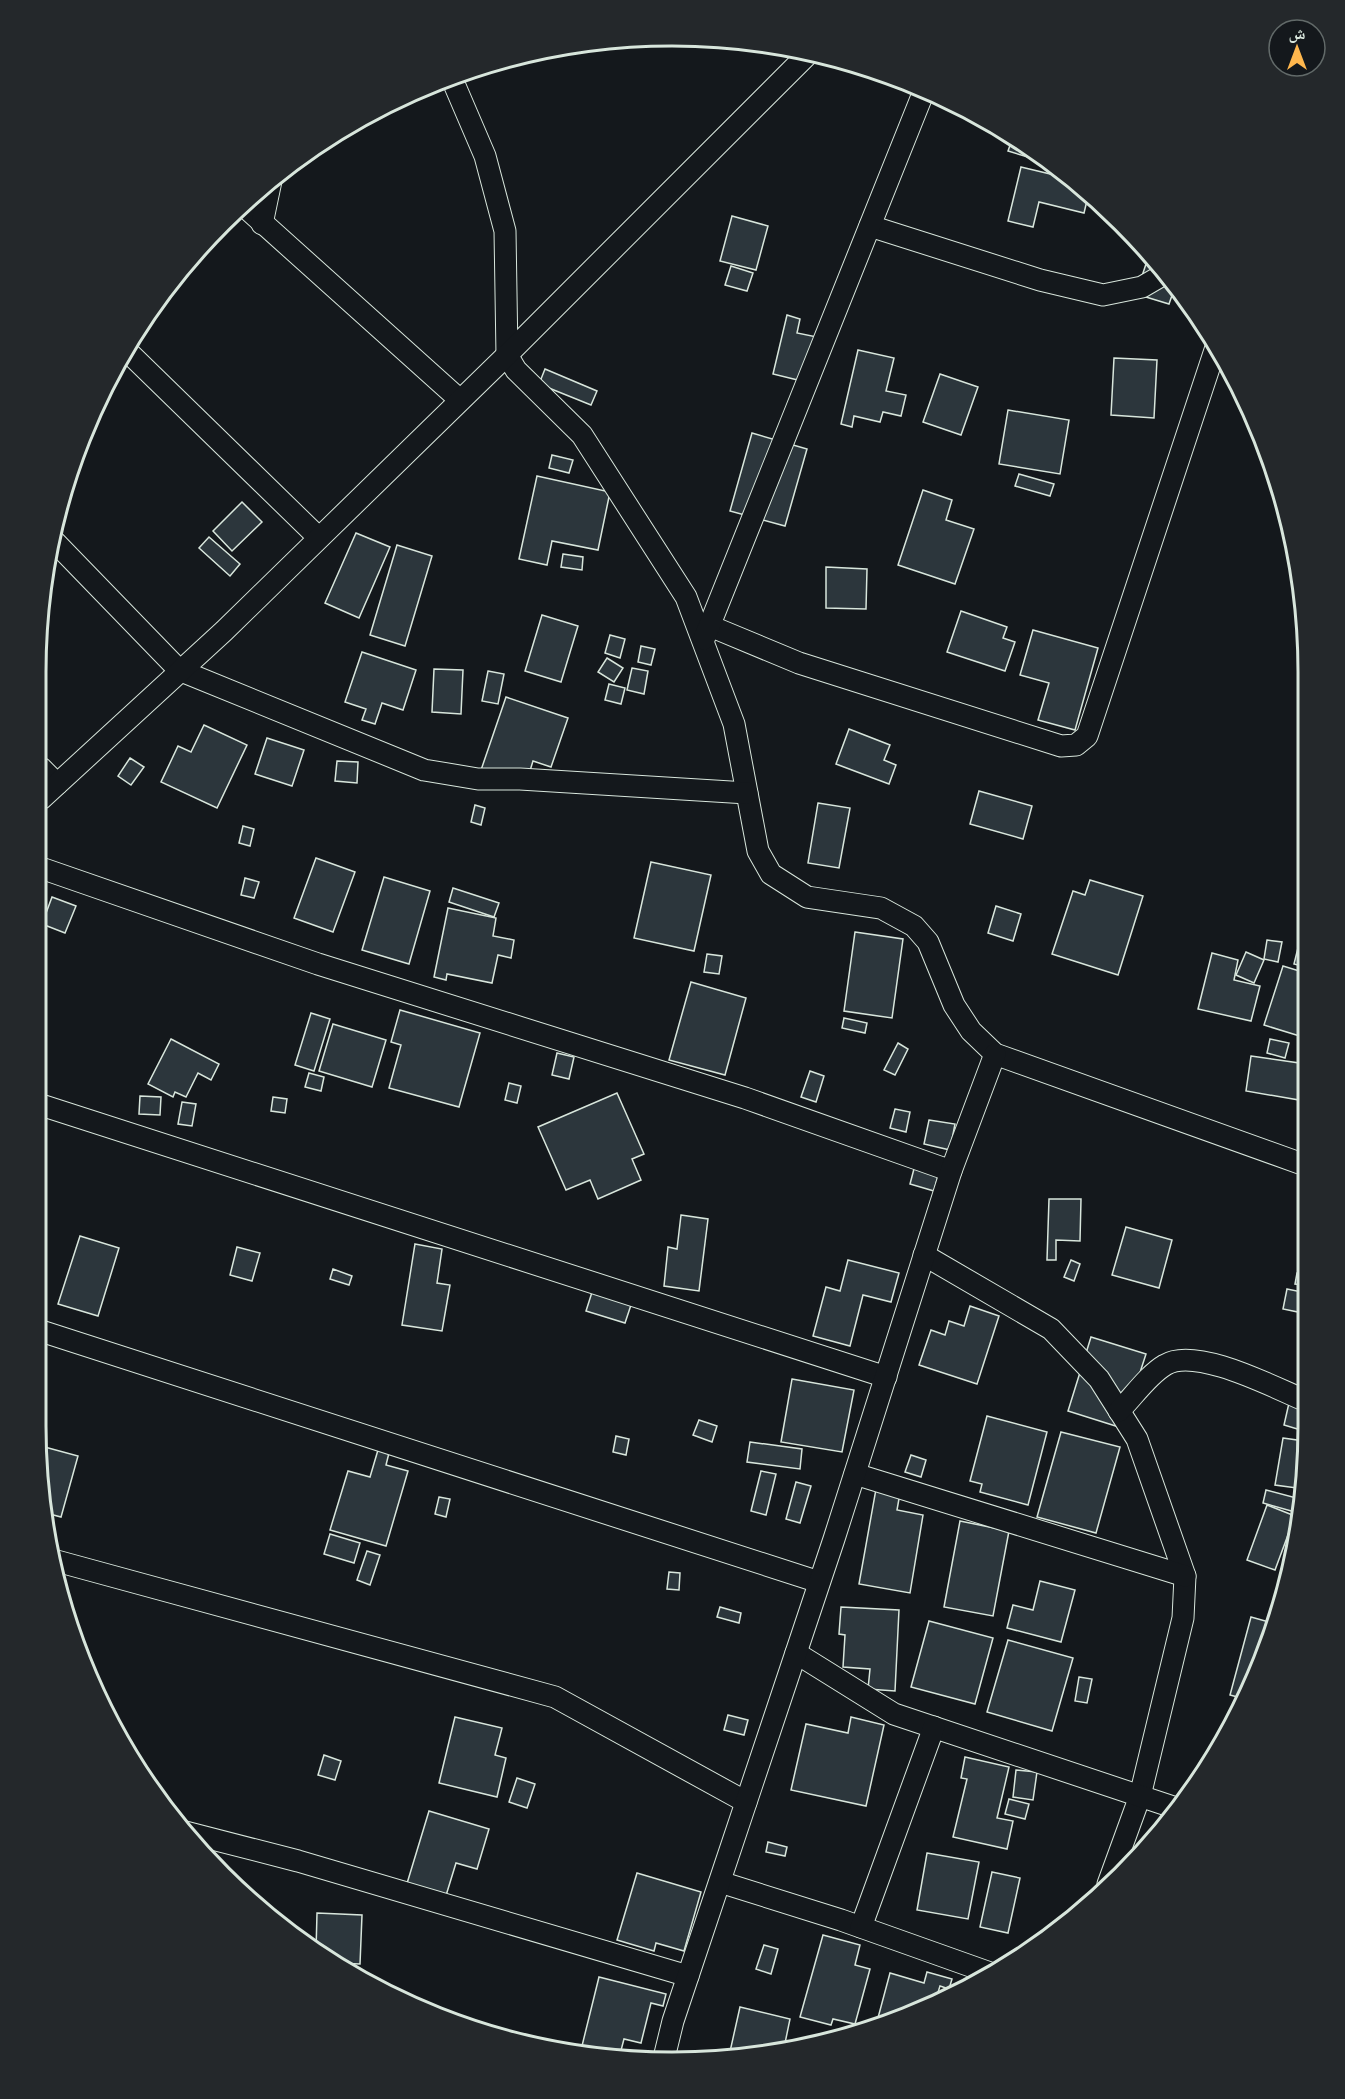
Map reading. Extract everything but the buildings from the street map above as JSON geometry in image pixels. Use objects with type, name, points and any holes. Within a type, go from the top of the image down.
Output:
[{"type":"street","points":[[46,795],[179,670],[224,631],[507,355],[802,60]]},
{"type":"street","points":[[455,86],[485,156],[505,231],[507,355],[516,370],[582,435],[686,597],[706,634],[734,724],[758,850],[771,874],[807,897],[881,908],[914,926],[928,942],[954,1005],[971,1031],[995,1054],[1298,1162]]},
{"type":"street","points":[[706,634],[921,98]]},
{"type":"street","points":[[262,224],[268,195]]},
{"type":"street","points":[[250,212],[460,400]]},
{"type":"street","points":[[870,226],[1040,280],[1103,295],[1142,287],[1158,278]]},
{"type":"street","points":[[132,356],[318,537]]},
{"type":"street","points":[[706,634],[1061,746],[1076,745],[1087,736],[1213,357]]},
{"type":"street","points":[[60,547],[179,670],[424,770],[478,779],[520,779],[747,793]]},
{"type":"street","points":[[46,772],[57,784]]},
{"type":"street","points":[[46,869],[318,964],[745,1098],[951,1171]]},
{"type":"street","points":[[666,2052],[688,1976],[855,1474],[951,1171],[995,1054]]},
{"type":"street","points":[[46,1106],[886,1377]]},
{"type":"street","points":[[924,1256],[1051,1329],[1098,1379],[1137,1439],[1185,1576],[1182,1618],[1140,1796],[1113,1871]]},
{"type":"street","points":[[46,1332],[819,1582]]},
{"type":"street","points":[[1119,1411],[1164,1365],[1176,1360],[1202,1360],[1298,1398]]},
{"type":"street","points":[[855,1474],[1185,1576]]},
{"type":"street","points":[[62,1562],[555,1697],[746,1802]]},
{"type":"street","points":[[796,1653],[894,1714],[1170,1806]]},
{"type":"street","points":[[861,1927],[934,1727]]},
{"type":"street","points":[[199,1836],[298,1861],[688,1976]]},
{"type":"street","points":[[720,1882],[861,1927],[983,1970]]}]
